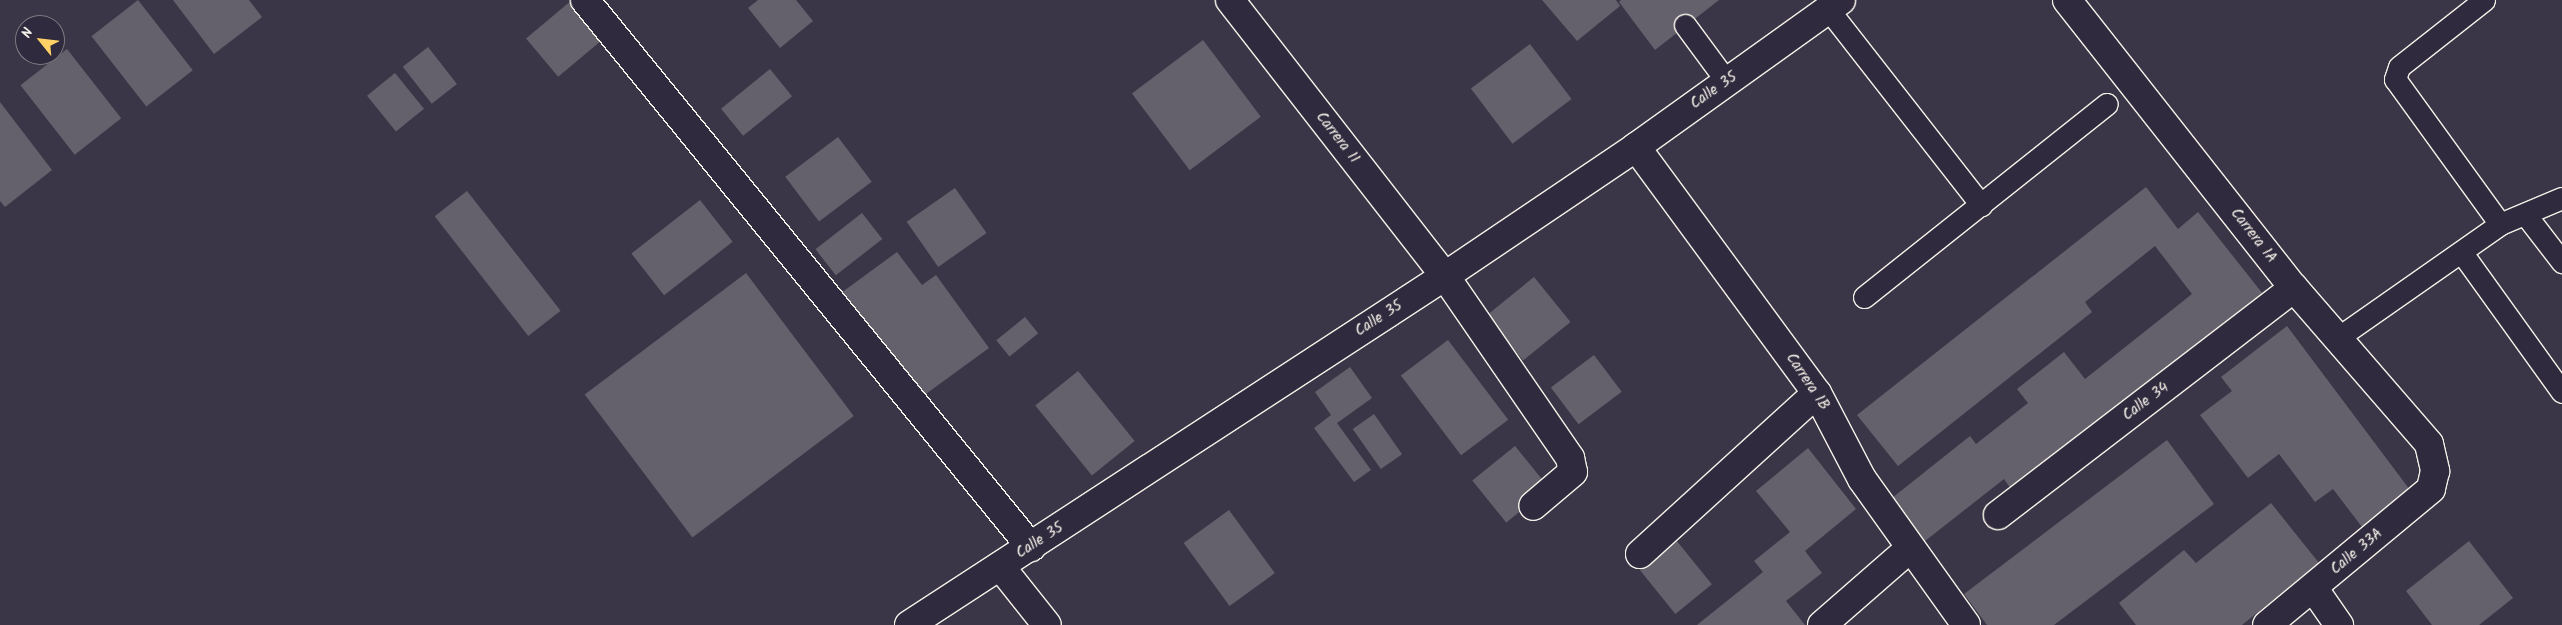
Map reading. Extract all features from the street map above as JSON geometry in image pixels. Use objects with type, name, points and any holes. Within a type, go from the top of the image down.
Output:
[{"type":"street","points":[[584,0],[1031,547]]},
{"type":"street","name":"Carrera 11","points":[[1230,0],[1445,276],[1574,465],[1573,472],[1533,506]]},
{"type":"street","name":"Carrera 1A","points":[[2067,0],[2294,288],[2336,339],[2429,444],[2435,471]]},
{"type":"street","name":"Calle 35","points":[[909,625],[1445,276],[1636,147],[1835,5]]},
{"type":"street","name":"Carrera 1B","points":[[1636,147],[1817,393],[1862,479],[1909,549],[1966,625]]},
{"type":"street","name":"Calle 34","points":[[1998,516],[2294,288]]},
{"type":"street","points":[[1640,554],[1817,393]]},
{"type":"street","name":"Calle 33A","points":[[2267,625],[2314,589],[2431,489],[2435,471]]},
{"type":"street","points":[[1822,625],[1909,549]]},
{"type":"street","points":[[1000,566],[1047,625]]},
{"type":"street","points":[[2314,589],[2339,625]]},
{"type":"lane","points":[[2484,0],[2398,67],[2395,79],[2500,224]]},
{"type":"lane","points":[[1835,5],[1982,204]]},
{"type":"lane","points":[[1685,25],[1727,82]]},
{"type":"lane","points":[[1864,297],[2107,104]]},
{"type":"lane","points":[[2336,339],[2462,253],[2500,224],[2562,198]]},
{"type":"lane","points":[[2525,214],[2562,262]]},
{"type":"lane","points":[[2462,253],[2562,392]]},
{"type":"building","points":[[138,0],[193,70],[146,106],[92,36]]},
{"type":"building","points":[[173,0],[249,0],[262,17],[214,54]]},
{"type":"building","points":[[572,0],[604,38],[558,77],[526,39]]},
{"type":"building","points":[[758,0],[796,0],[813,21],[780,48],[748,8]]},
{"type":"building","points":[[1542,0],[1616,0],[1620,6],[1577,41]]},
{"type":"building","points":[[1621,0],[1719,0],[1655,50],[1619,2]]},
{"type":"building","points":[[1203,40],[1261,117],[1190,170],[1132,94]]},
{"type":"building","points":[[1530,44],[1572,99],[1512,144],[1471,89]]},
{"type":"building","points":[[428,47],[457,84],[432,104],[403,67]]},
{"type":"building","points":[[67,49],[121,118],[75,155],[21,85],[47,65],[65,65],[65,51]]},
{"type":"building","points":[[770,69],[792,96],[743,136],[721,109]]},
{"type":"building","points":[[395,73],[424,109],[396,131],[367,96]]},
{"type":"building","points":[[0,102],[52,170],[5,207],[0,201]]},
{"type":"building","points":[[838,137],[872,182],[819,221],[785,177]]},
{"type":"building","points":[[2146,187],[2178,229],[2198,212],[2263,294],[2013,492],[2004,479],[1925,541],[1892,498],[1970,436],[1976,444],[2028,403],[2017,389],[2064,352],[2085,379],[2192,294],[2155,246],[2085,302],[2092,312],[1898,466],[1857,415]]},
{"type":"building","points":[[955,188],[987,233],[938,267],[907,222]]},
{"type":"building","points":[[467,191],[561,311],[528,336],[435,216]]},
{"type":"building","points":[[700,200],[733,242],[664,295],[631,254]]},
{"type":"building","points":[[862,213],[882,239],[836,275],[816,249]]},
{"type":"building","points":[[897,252],[922,285],[936,275],[989,348],[919,399],[841,293]]},
{"type":"building","points":[[746,273],[854,416],[692,538],[585,395]]},
{"type":"building","points":[[1534,277],[1571,322],[1523,360],[1487,315]]},
{"type":"building","points":[[1025,317],[1038,333],[1009,357],[996,340]]},
{"type":"building","points":[[2287,326],[2413,494],[2365,531],[2333,489],[2315,502],[2279,454],[2248,478],[2200,415],[2232,391],[2221,377]]},
{"type":"building","points":[[1448,340],[1508,420],[1461,455],[1401,376]]},
{"type":"building","points":[[1594,355],[1622,392],[1579,424],[1551,387]]},
{"type":"building","points":[[1350,367],[1372,398],[1337,423],[1371,470],[1354,482],[1314,428],[1331,415],[1315,392]]},
{"type":"building","points":[[1078,371],[1135,441],[1092,476],[1035,406]]},
{"type":"building","points":[[1374,414],[1402,454],[1381,469],[1353,429]]},
{"type":"building","points":[[2167,440],[2214,504],[2054,625],[1987,625],[1964,594]]},
{"type":"building","points":[[1515,446],[1549,488],[1506,523],[1472,481]]},
{"type":"building","points":[[1808,448],[1856,509],[1805,551],[1822,573],[1786,601],[1805,625],[1697,625],[1763,572],[1754,561],[1790,532],[1756,491]]},
{"type":"building","points":[[2271,503],[2319,563],[2242,625],[2136,625],[2119,603],[2184,550],[2196,563]]},
{"type":"building","points":[[1229,510],[1275,573],[1230,606],[1184,543]]},
{"type":"building","points":[[1676,540],[1712,584],[1675,614],[1639,570]]},
{"type":"building","points":[[2469,541],[2513,598],[2479,625],[2432,625],[2406,591]]}]
